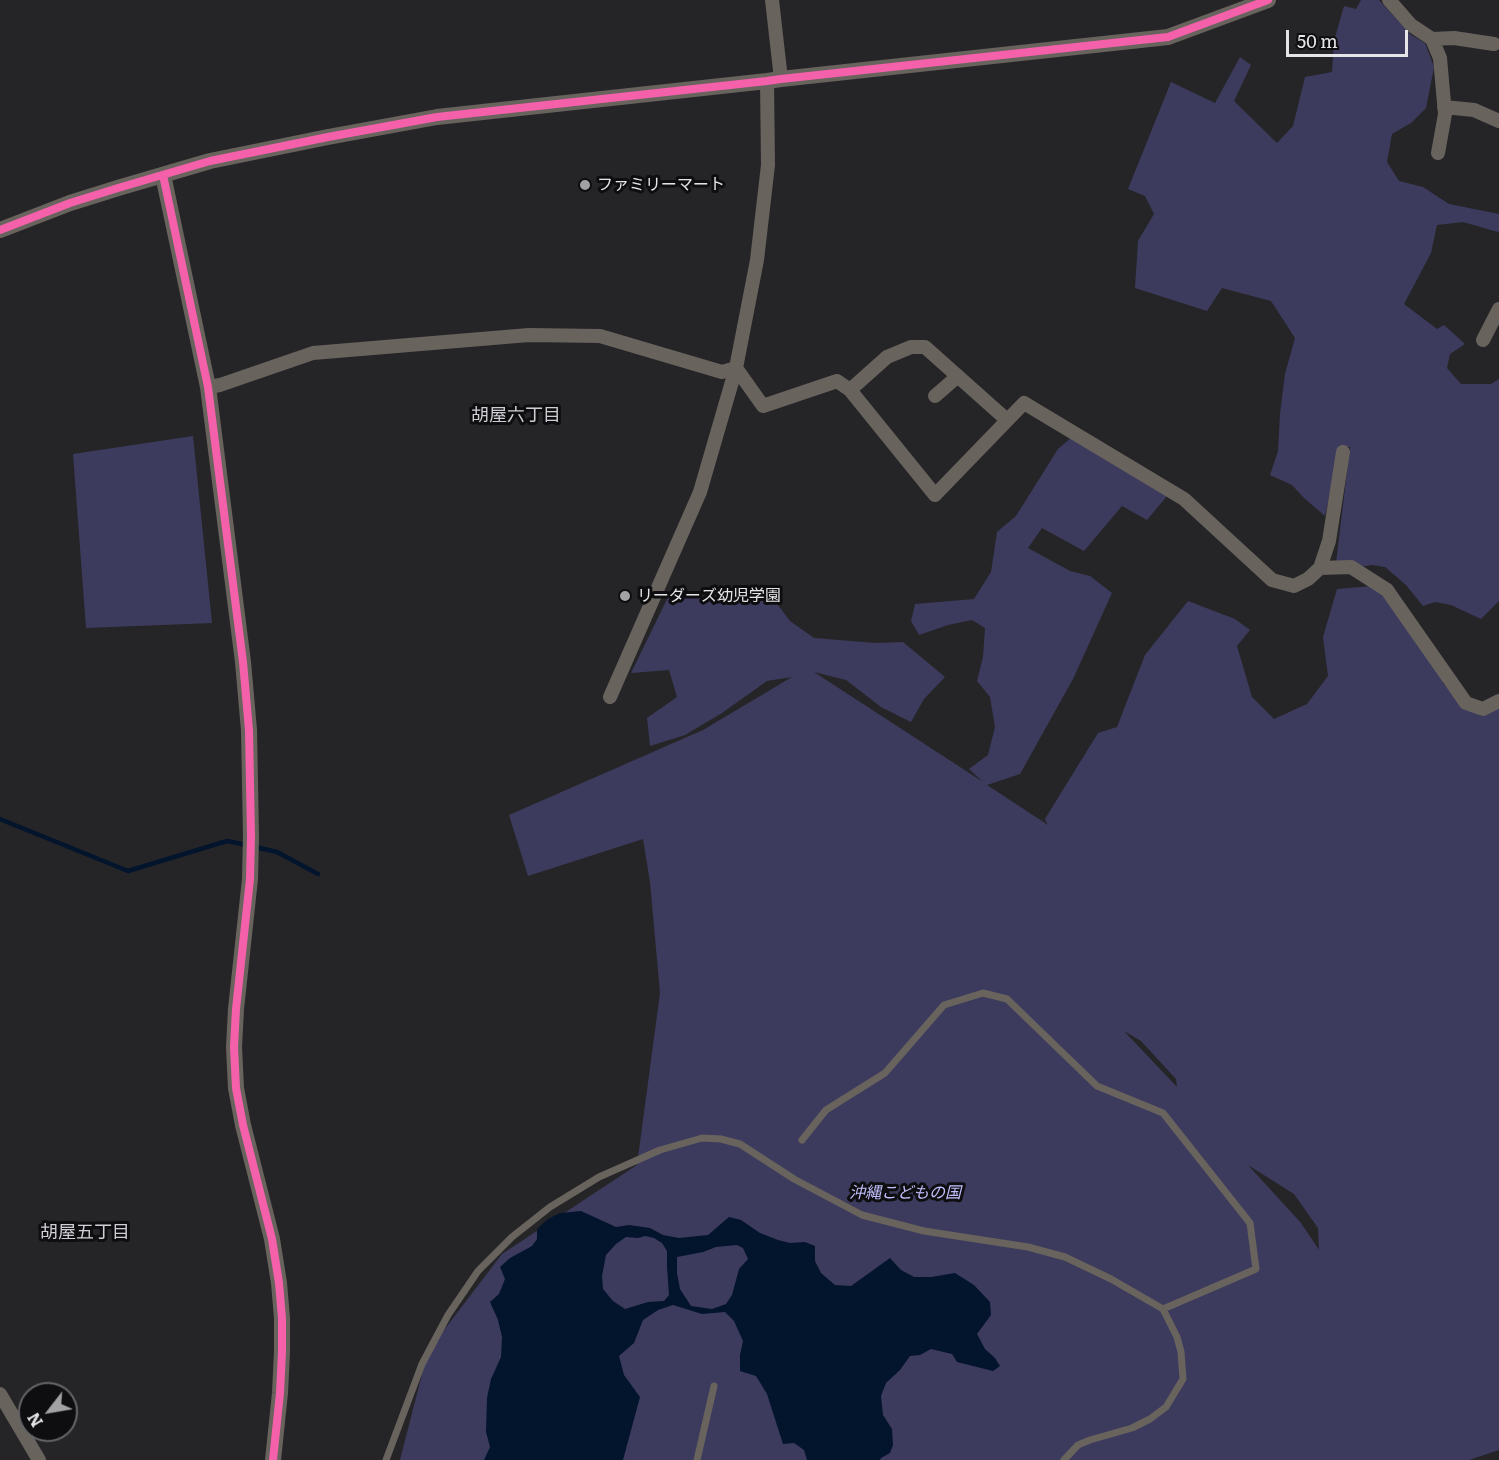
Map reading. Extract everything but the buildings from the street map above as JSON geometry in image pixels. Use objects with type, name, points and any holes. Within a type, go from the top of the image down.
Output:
[{"type":"street","points":[[610,697],[700,492],[736,368],[757,260],[768,165],[774,80],[772,0]]},
{"type":"street","points":[[0,230],[70,203],[210,161],[437,117],[1168,38],[1268,0]]},
{"type":"street","points":[[1389,0],[1411,25],[1432,39],[1440,58],[1445,114],[1438,153]]},
{"type":"street","points":[[1432,39],[1454,38],[1494,44]]},
{"type":"street","points":[[1444,107],[1474,110],[1499,121]]},
{"type":"street","points":[[163,175],[208,387],[243,662],[249,730],[251,858],[234,1047],[236,1088],[241,1116],[272,1239],[279,1283],[282,1352],[273,1460]]},
{"type":"street","points":[[1483,340],[1499,309]]},
{"type":"street","points":[[208,387],[314,353],[528,335],[600,336],[722,372],[736,368]]},
{"type":"street","points":[[850,390],[887,357],[911,347],[925,347],[1007,420]]},
{"type":"street","points":[[736,368],[763,406],[837,381],[850,390],[935,495],[1024,403],[1184,499],[1272,580],[1294,586],[1308,579],[1320,568],[1329,541],[1343,452]]},
{"type":"street","points":[[935,396],[958,376]]},
{"type":"street","points":[[1320,568],[1351,567],[1387,590],[1466,703],[1483,709],[1499,701]]},
{"type":"street","points":[[0,1394],[39,1460]]},
{"type":"lane","points":[[802,1140],[826,1110],[885,1073],[944,1005],[983,993],[1006,999],[1096,1086],[1163,1113],[1250,1223],[1256,1269],[1163,1310]]},
{"type":"lane","points":[[386,1460],[422,1364],[448,1315],[478,1271],[512,1237],[550,1207],[599,1177],[660,1150],[702,1138],[720,1139],[740,1144],[795,1179],[862,1215],[924,1231],[1028,1247],[1065,1257],[1111,1279],[1163,1310],[1178,1337],[1183,1379],[1166,1407],[1150,1419],[1132,1428],[1077,1445],[1064,1460]]},
{"type":"lane","points":[[697,1460],[714,1386]]},
{"type":"green space","points":[[1361,0],[1379,0],[1411,35],[1425,43],[1434,67],[1426,108],[1411,123],[1392,134],[1387,162],[1399,181],[1423,187],[1449,204],[1499,214],[1498,232],[1463,222],[1437,225],[1431,253],[1404,304],[1437,329],[1444,325],[1465,344],[1450,354],[1447,368],[1461,384],[1491,384],[1499,379],[1499,601],[1481,619],[1451,605],[1435,602],[1423,606],[1406,585],[1385,567],[1372,565],[1335,571],[1350,447],[1339,448],[1325,516],[1292,485],[1270,475],[1278,451],[1285,374],[1295,338],[1271,301],[1222,288],[1207,311],[1135,288],[1138,241],[1154,214],[1145,196],[1128,189],[1171,82],[1215,103],[1240,57],[1251,65],[1234,101],[1277,143],[1293,126],[1305,77],[1332,72],[1334,41],[1344,6],[1356,9]]},
{"type":"green space","points":[[193,436],[212,623],[86,628],[73,454]]},
{"type":"green space","name":"沖縄こどもの国","points":[[1072,437],[1167,496],[1147,520],[1122,506],[1084,551],[1042,528],[1028,548],[1070,571],[1090,576],[1112,593],[1073,679],[1020,774],[987,785],[1048,825],[1045,819],[1098,733],[1117,727],[1145,655],[1188,601],[1235,619],[1250,630],[1237,646],[1252,697],[1274,719],[1307,704],[1328,676],[1323,637],[1337,589],[1385,585],[1421,631],[1443,683],[1459,702],[1481,716],[1499,707],[1499,1450],[1469,1460],[400,1460],[428,1351],[502,1254],[637,1165],[660,993],[650,882],[643,839],[528,876],[509,815],[703,730],[792,677],[767,681],[722,713],[685,735],[650,746],[647,718],[677,697],[669,670],[631,673],[671,591],[720,602],[772,597],[790,621],[814,638],[876,643],[903,642],[945,677],[924,699],[911,722],[881,707],[846,680],[814,672],[983,782],[969,769],[988,755],[995,727],[990,697],[977,681],[983,657],[985,628],[972,620],[919,635],[911,621],[915,604],[974,599],[991,572],[997,532],[1016,516],[1058,449]],"holes":[[[1124,1031],[1141,1041],[1176,1079],[1177,1087]],[[1248,1165],[1294,1194],[1318,1228],[1319,1250],[1301,1223]]]},
{"type":"water","points":[[581,1211],[616,1227],[629,1225],[650,1228],[663,1235],[679,1238],[708,1235],[729,1217],[741,1220],[760,1233],[778,1240],[790,1243],[805,1242],[815,1246],[815,1261],[821,1273],[835,1285],[851,1286],[890,1258],[901,1270],[914,1277],[955,1273],[974,1285],[990,1302],[991,1315],[977,1334],[985,1349],[1000,1366],[993,1371],[957,1362],[952,1354],[931,1349],[920,1355],[910,1356],[900,1370],[886,1383],[881,1396],[883,1415],[892,1429],[893,1445],[890,1453],[880,1460],[807,1460],[804,1450],[794,1443],[783,1444],[767,1394],[756,1376],[740,1371],[743,1341],[734,1321],[725,1312],[702,1314],[673,1305],[658,1310],[643,1320],[634,1343],[619,1356],[624,1375],[640,1397],[623,1460],[484,1460],[490,1447],[486,1432],[487,1398],[491,1379],[501,1357],[502,1337],[490,1302],[499,1294],[505,1279],[500,1267],[510,1258],[532,1246],[537,1239],[537,1229],[548,1219],[560,1213]],"holes":[[[645,1236],[662,1243],[667,1251],[669,1295],[664,1301],[648,1302],[625,1309],[613,1301],[603,1289],[602,1276],[606,1255],[626,1237]],[[737,1245],[743,1248],[748,1259],[739,1269],[732,1295],[726,1304],[712,1309],[691,1306],[680,1289],[677,1257],[716,1247]]]},
{"type":"waterway","points":[[0,819],[128,871],[227,841],[247,845]]},
{"type":"waterway","points":[[255,847],[277,852],[318,874]]},
{"type":"cycle path","points":[[0,230],[70,203],[210,161],[437,117],[1168,37],[1268,0]]},
{"type":"cycle path","points":[[163,175],[208,387],[243,662],[249,730],[250,879],[234,1047],[236,1088],[243,1125],[272,1239],[279,1283],[282,1352],[273,1460]]},
{"type":"place","name":"ファミリーマート","points":[[585,185]]},
{"type":"place","name":"リーダーズ幼児学園","points":[[625,596]]},
{"type":"district","name":"胡屋六丁目","points":[[516,416]]},
{"type":"district","name":"胡屋五丁目","points":[[85,1233]]}]
